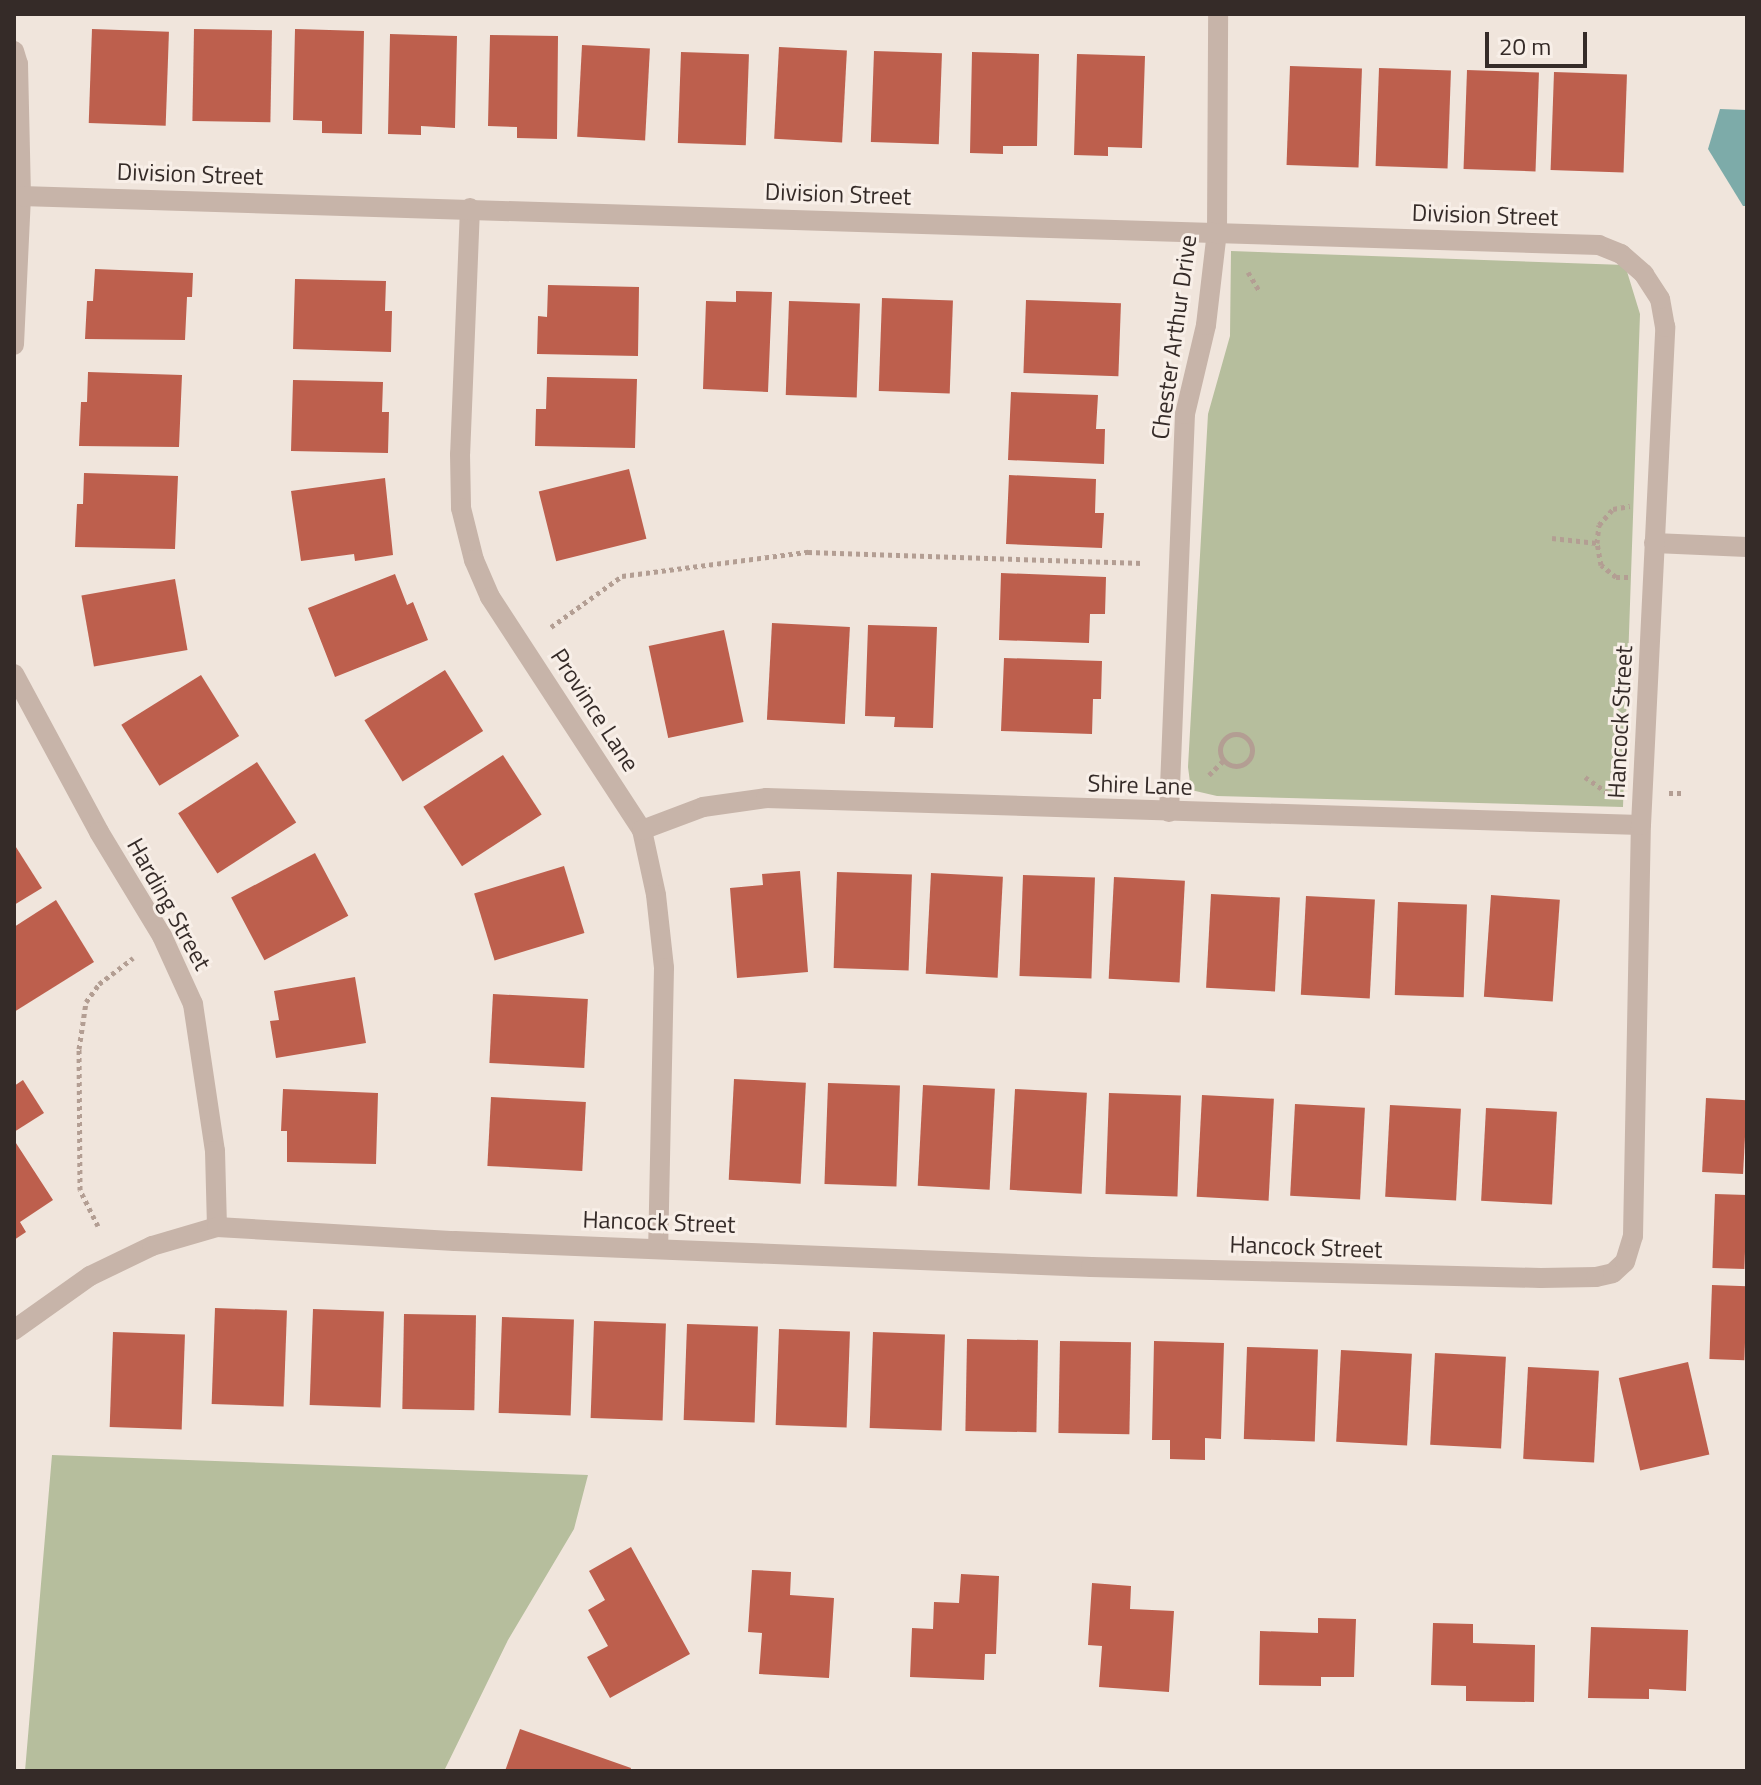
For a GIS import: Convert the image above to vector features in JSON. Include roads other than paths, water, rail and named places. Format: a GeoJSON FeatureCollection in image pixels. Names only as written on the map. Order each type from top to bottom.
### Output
{"type":"FeatureCollection","features":[{"type":"Feature","properties":{"kind":"street","name":"Chester Arthur Drive"},"geometry":{"type":"LineString","coordinates":[[1169,812],[1185,414],[1206,325],[1217,232],[1218,14]]}},
{"type":"Feature","properties":{"kind":"street"},"geometry":{"type":"LineString","coordinates":[[14,51],[18,64],[21,196],[14,345]]}},
{"type":"Feature","properties":{"kind":"street","name":"Division Street"},"geometry":{"type":"LineString","coordinates":[[21,196],[1599,245],[1621,254],[1644,274]]}},
{"type":"Feature","properties":{"kind":"street","name":"Province Lane"},"geometry":{"type":"LineString","coordinates":[[470,208],[460,454],[461,508],[474,560],[490,597],[642,830],[656,895],[664,968],[658,1248]]}},
{"type":"Feature","properties":{"kind":"street","name":"Hancock Street"},"geometry":{"type":"LineString","coordinates":[[14,1330],[90,1276],[152,1246],[217,1227],[658,1248],[1415,1276],[1596,1277],[1613,1273],[1625,1262],[1633,1236],[1641,825],[1665,327],[1660,299],[1644,274]]}},
{"type":"Feature","properties":{"kind":"street"},"geometry":{"type":"LineString","coordinates":[[1654,543],[1747,547]]}},
{"type":"Feature","properties":{"kind":"street","name":"Harding Street"},"geometry":{"type":"LineString","coordinates":[[14,674],[78,795],[162,936],[193,1004],[215,1151],[217,1227]]}},
{"type":"Feature","properties":{"kind":"street","name":"Shire Lane"},"geometry":{"type":"LineString","coordinates":[[642,830],[703,807],[766,798],[1641,825]]}},
{"type":"Feature","properties":{"kind":"water"},"geometry":{"type":"Polygon","coordinates":[[[1720,109],[1747,110],[1747,206],[1743,206],[1708,149],[1720,109]]]}}]}
